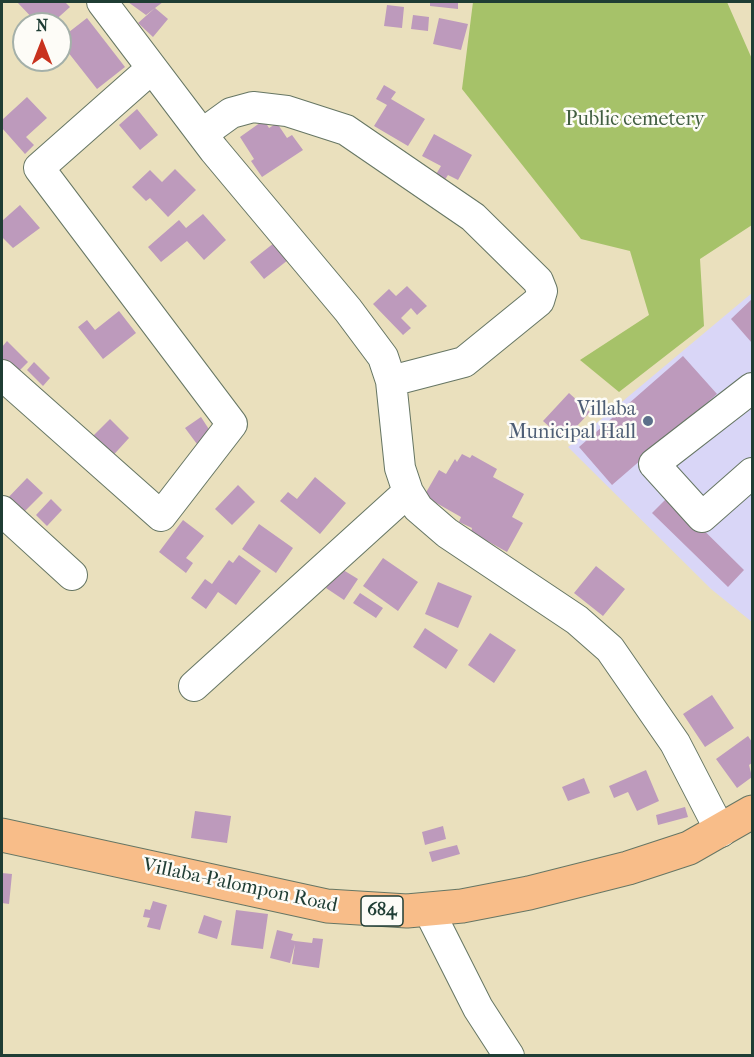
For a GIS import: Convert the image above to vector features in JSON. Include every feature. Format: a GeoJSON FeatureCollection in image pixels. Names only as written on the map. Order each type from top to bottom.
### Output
{"type":"FeatureCollection","features":[{"type":"Feature","properties":{"kind":"main road","name":"Villaba-Palompon Road"},"geometry":{"type":"LineString","coordinates":[[2,835],[327,906],[369,911],[462,906],[529,893],[628,868],[689,848],[753,812]]}},
{"type":"Feature","properties":{"kind":"street"},"geometry":{"type":"LineString","coordinates":[[102,2],[202,134],[348,310],[383,357],[392,381],[400,468],[408,492],[418,508],[447,533],[577,620],[610,649],[675,743],[721,832]]}},
{"type":"Feature","properties":{"kind":"street"},"geometry":{"type":"LineString","coordinates":[[2,375],[161,516],[232,424],[39,168],[151,69]]}},
{"type":"Feature","properties":{"kind":"street"},"geometry":{"type":"LineString","coordinates":[[202,134],[231,113],[253,107],[287,111],[346,130],[473,217],[538,281],[542,291],[539,301],[464,362],[392,381]]}},
{"type":"Feature","properties":{"kind":"street"},"geometry":{"type":"LineString","coordinates":[[753,387],[654,465],[702,517],[753,472]]}},
{"type":"Feature","properties":{"kind":"street"},"geometry":{"type":"LineString","coordinates":[[194,686],[408,492]]}},
{"type":"Feature","properties":{"kind":"street"},"geometry":{"type":"LineString","coordinates":[[2,512],[72,575]]}},
{"type":"Feature","properties":{"kind":"street"},"geometry":{"type":"LineString","coordinates":[[428,909],[478,1008],[509,1056]]}},
{"type":"Feature","properties":{"kind":"shaded area"},"geometry":{"type":"Polygon","coordinates":[[[752,293],[752,622],[711,589],[568,447],[752,293]]]}},
{"type":"Feature","properties":{"kind":"green space","name":"Public cemetery"},"geometry":{"type":"Polygon","coordinates":[[[473,2],[727,2],[752,59],[752,225],[700,259],[704,326],[619,392],[580,360],[649,315],[630,251],[581,239],[462,89],[473,2]]]}},
{"type":"Feature","properties":{"kind":"building"},"geometry":{"type":"Polygon","coordinates":[[[17,2],[65,2],[70,7],[64,12],[27,12],[17,2]]]}},
{"type":"Feature","properties":{"kind":"building"},"geometry":{"type":"Polygon","coordinates":[[[128,2],[163,2],[146,15],[128,2]]]}},
{"type":"Feature","properties":{"kind":"building"},"geometry":{"type":"Polygon","coordinates":[[[430,2],[458,2],[458,9],[430,6],[430,2]]]}},
{"type":"Feature","properties":{"kind":"building"},"geometry":{"type":"Polygon","coordinates":[[[387,5],[404,7],[402,28],[384,26],[387,5]]]}},
{"type":"Feature","properties":{"kind":"building"},"geometry":{"type":"Polygon","coordinates":[[[155,8],[168,19],[153,37],[138,23],[155,8]]]}},
{"type":"Feature","properties":{"kind":"building"},"geometry":{"type":"Polygon","coordinates":[[[413,15],[429,17],[428,31],[411,29],[413,15]]]}},
{"type":"Feature","properties":{"kind":"building"},"geometry":{"type":"Polygon","coordinates":[[[87,18],[125,67],[97,89],[72,57],[72,30],[87,18]]]}},
{"type":"Feature","properties":{"kind":"building"},"geometry":{"type":"Polygon","coordinates":[[[439,18],[468,24],[461,50],[433,44],[439,18]]]}},
{"type":"Feature","properties":{"kind":"building"},"geometry":{"type":"Polygon","coordinates":[[[384,85],[396,92],[391,99],[425,119],[408,146],[374,126],[387,105],[376,99],[384,85]]]}},
{"type":"Feature","properties":{"kind":"building"},"geometry":{"type":"Polygon","coordinates":[[[27,97],[47,118],[26,137],[34,145],[25,154],[2,128],[2,120],[27,97]]]}},
{"type":"Feature","properties":{"kind":"building"},"geometry":{"type":"Polygon","coordinates":[[[137,109],[158,135],[140,150],[119,125],[137,109]]]}},
{"type":"Feature","properties":{"kind":"building"},"geometry":{"type":"Polygon","coordinates":[[[264,120],[269,128],[277,123],[287,138],[292,135],[303,150],[262,177],[251,161],[254,159],[240,137],[264,120]]]}},
{"type":"Feature","properties":{"kind":"building"},"geometry":{"type":"Polygon","coordinates":[[[434,134],[472,155],[458,180],[448,175],[444,181],[435,176],[441,166],[422,156],[434,134]]]}},
{"type":"Feature","properties":{"kind":"building"},"geometry":{"type":"Polygon","coordinates":[[[175,169],[196,190],[168,217],[150,198],[146,201],[132,187],[150,170],[162,182],[175,169]]]}},
{"type":"Feature","properties":{"kind":"building"},"geometry":{"type":"Polygon","coordinates":[[[20,205],[40,228],[13,248],[2,237],[2,221],[20,205]]]}},
{"type":"Feature","properties":{"kind":"building"},"geometry":{"type":"Polygon","coordinates":[[[203,214],[226,240],[204,260],[187,241],[161,262],[148,247],[179,220],[186,228],[203,214]]]}},
{"type":"Feature","properties":{"kind":"building"},"geometry":{"type":"Polygon","coordinates":[[[274,243],[288,260],[264,279],[250,262],[274,243]]]}},
{"type":"Feature","properties":{"kind":"building"},"geometry":{"type":"Polygon","coordinates":[[[407,286],[427,306],[417,315],[411,308],[401,318],[411,328],[403,335],[373,304],[389,289],[396,296],[407,286]]]}},
{"type":"Feature","properties":{"kind":"building"},"geometry":{"type":"Polygon","coordinates":[[[752,299],[752,343],[731,319],[752,299]]]}},
{"type":"Feature","properties":{"kind":"building"},"geometry":{"type":"Polygon","coordinates":[[[119,311],[136,333],[103,359],[78,327],[87,320],[95,330],[119,311]]]}},
{"type":"Feature","properties":{"kind":"building"},"geometry":{"type":"Polygon","coordinates":[[[7,341],[28,362],[15,375],[2,363],[2,347],[7,341]]]}},
{"type":"Feature","properties":{"kind":"building","name":"Villaba Municipal Hall"},"geometry":{"type":"Polygon","coordinates":[[[683,356],[717,394],[612,485],[579,447],[683,356]]]}},
{"type":"Feature","properties":{"kind":"building"},"geometry":{"type":"Polygon","coordinates":[[[34,362],[50,378],[43,386],[27,370],[34,362]]]}},
{"type":"Feature","properties":{"kind":"building"},"geometry":{"type":"Polygon","coordinates":[[[569,393],[590,412],[564,440],[543,421],[569,393]]]}},
{"type":"Feature","properties":{"kind":"building"},"geometry":{"type":"Polygon","coordinates":[[[201,417],[212,434],[197,444],[185,428],[201,417]]]}},
{"type":"Feature","properties":{"kind":"building"},"geometry":{"type":"Polygon","coordinates":[[[110,419],[129,438],[108,461],[88,441],[110,419]]]}},
{"type":"Feature","properties":{"kind":"building"},"geometry":{"type":"Polygon","coordinates":[[[462,454],[470,458],[472,455],[497,469],[493,477],[524,494],[512,517],[523,523],[507,552],[471,532],[472,528],[459,522],[461,517],[424,496],[439,470],[446,474],[455,459],[457,462],[462,454]]]}},
{"type":"Feature","properties":{"kind":"building"},"geometry":{"type":"Polygon","coordinates":[[[315,477],[346,503],[320,534],[280,501],[288,492],[297,499],[315,477]]]}},
{"type":"Feature","properties":{"kind":"building"},"geometry":{"type":"Polygon","coordinates":[[[27,478],[43,493],[18,518],[3,503],[27,478]]]}},
{"type":"Feature","properties":{"kind":"building"},"geometry":{"type":"Polygon","coordinates":[[[238,485],[255,502],[232,525],[215,509],[238,485]]]}},
{"type":"Feature","properties":{"kind":"building"},"geometry":{"type":"Polygon","coordinates":[[[669,496],[744,570],[728,587],[652,513],[669,496]]]}},
{"type":"Feature","properties":{"kind":"building"},"geometry":{"type":"Polygon","coordinates":[[[51,499],[62,510],[47,526],[36,515],[51,499]]]}},
{"type":"Feature","properties":{"kind":"building"},"geometry":{"type":"Polygon","coordinates":[[[183,520],[204,536],[186,558],[193,563],[186,573],[159,552],[183,520]]]}},
{"type":"Feature","properties":{"kind":"building"},"geometry":{"type":"Polygon","coordinates":[[[259,524],[293,548],[276,573],[242,549],[259,524]]]}},
{"type":"Feature","properties":{"kind":"building"},"geometry":{"type":"Polygon","coordinates":[[[239,555],[261,571],[236,605],[218,592],[206,609],[191,598],[205,579],[212,584],[229,560],[233,563],[239,555]]]}},
{"type":"Feature","properties":{"kind":"building"},"geometry":{"type":"Polygon","coordinates":[[[383,558],[418,582],[398,611],[363,586],[383,558]]]}},
{"type":"Feature","properties":{"kind":"building"},"geometry":{"type":"Polygon","coordinates":[[[596,566],[625,589],[603,616],[574,593],[596,566]]]}},
{"type":"Feature","properties":{"kind":"building"},"geometry":{"type":"Polygon","coordinates":[[[340,568],[358,579],[344,600],[326,588],[340,568]]]}},
{"type":"Feature","properties":{"kind":"building"},"geometry":{"type":"Polygon","coordinates":[[[438,582],[472,596],[458,628],[425,614],[438,582]]]}},
{"type":"Feature","properties":{"kind":"building"},"geometry":{"type":"Polygon","coordinates":[[[360,593],[383,608],[376,618],[353,603],[360,593]]]}},
{"type":"Feature","properties":{"kind":"building"},"geometry":{"type":"Polygon","coordinates":[[[425,628],[458,650],[446,669],[413,647],[425,628]]]}},
{"type":"Feature","properties":{"kind":"building"},"geometry":{"type":"Polygon","coordinates":[[[490,633],[516,650],[494,683],[468,665],[490,633]]]}},
{"type":"Feature","properties":{"kind":"building"},"geometry":{"type":"Polygon","coordinates":[[[712,695],[734,728],[705,747],[683,714],[712,695]]]}},
{"type":"Feature","properties":{"kind":"building"},"geometry":{"type":"Polygon","coordinates":[[[748,736],[752,742],[752,763],[749,765],[752,777],[737,788],[716,759],[748,736]]]}},
{"type":"Feature","properties":{"kind":"building"},"geometry":{"type":"Polygon","coordinates":[[[646,770],[659,801],[637,811],[628,792],[614,798],[609,786],[646,770]]]}},
{"type":"Feature","properties":{"kind":"building"},"geometry":{"type":"Polygon","coordinates":[[[584,778],[590,793],[568,801],[562,787],[584,778]]]}},
{"type":"Feature","properties":{"kind":"building"},"geometry":{"type":"Polygon","coordinates":[[[685,807],[688,817],[658,825],[656,815],[685,807]]]}},
{"type":"Feature","properties":{"kind":"building"},"geometry":{"type":"Polygon","coordinates":[[[195,811],[231,816],[227,843],[191,838],[195,811]]]}},
{"type":"Feature","properties":{"kind":"building"},"geometry":{"type":"Polygon","coordinates":[[[443,826],[446,839],[425,845],[422,832],[443,826]]]}},
{"type":"Feature","properties":{"kind":"building"},"geometry":{"type":"Polygon","coordinates":[[[457,845],[460,854],[432,862],[429,852],[457,845]]]}},
{"type":"Feature","properties":{"kind":"building"},"geometry":{"type":"Polygon","coordinates":[[[2,873],[12,874],[9,904],[2,903],[2,873]]]}},
{"type":"Feature","properties":{"kind":"building"},"geometry":{"type":"Polygon","coordinates":[[[153,901],[167,905],[160,930],[147,927],[150,918],[143,917],[145,909],[150,910],[153,901]]]}},
{"type":"Feature","properties":{"kind":"building"},"geometry":{"type":"Polygon","coordinates":[[[236,910],[268,914],[263,949],[231,945],[236,910]]]}},
{"type":"Feature","properties":{"kind":"building"},"geometry":{"type":"Polygon","coordinates":[[[204,915],[222,921],[217,939],[198,933],[204,915]]]}},
{"type":"Feature","properties":{"kind":"building"},"geometry":{"type":"Polygon","coordinates":[[[277,930],[293,934],[291,940],[295,941],[312,943],[313,938],[323,939],[319,968],[292,964],[295,944],[290,963],[270,958],[277,930]]]}},
{"type":"Feature","properties":{"kind":"place","name":"Villaba Municipal Hall"},"geometry":{"type":"Point","coordinates":[648,421]}}]}
